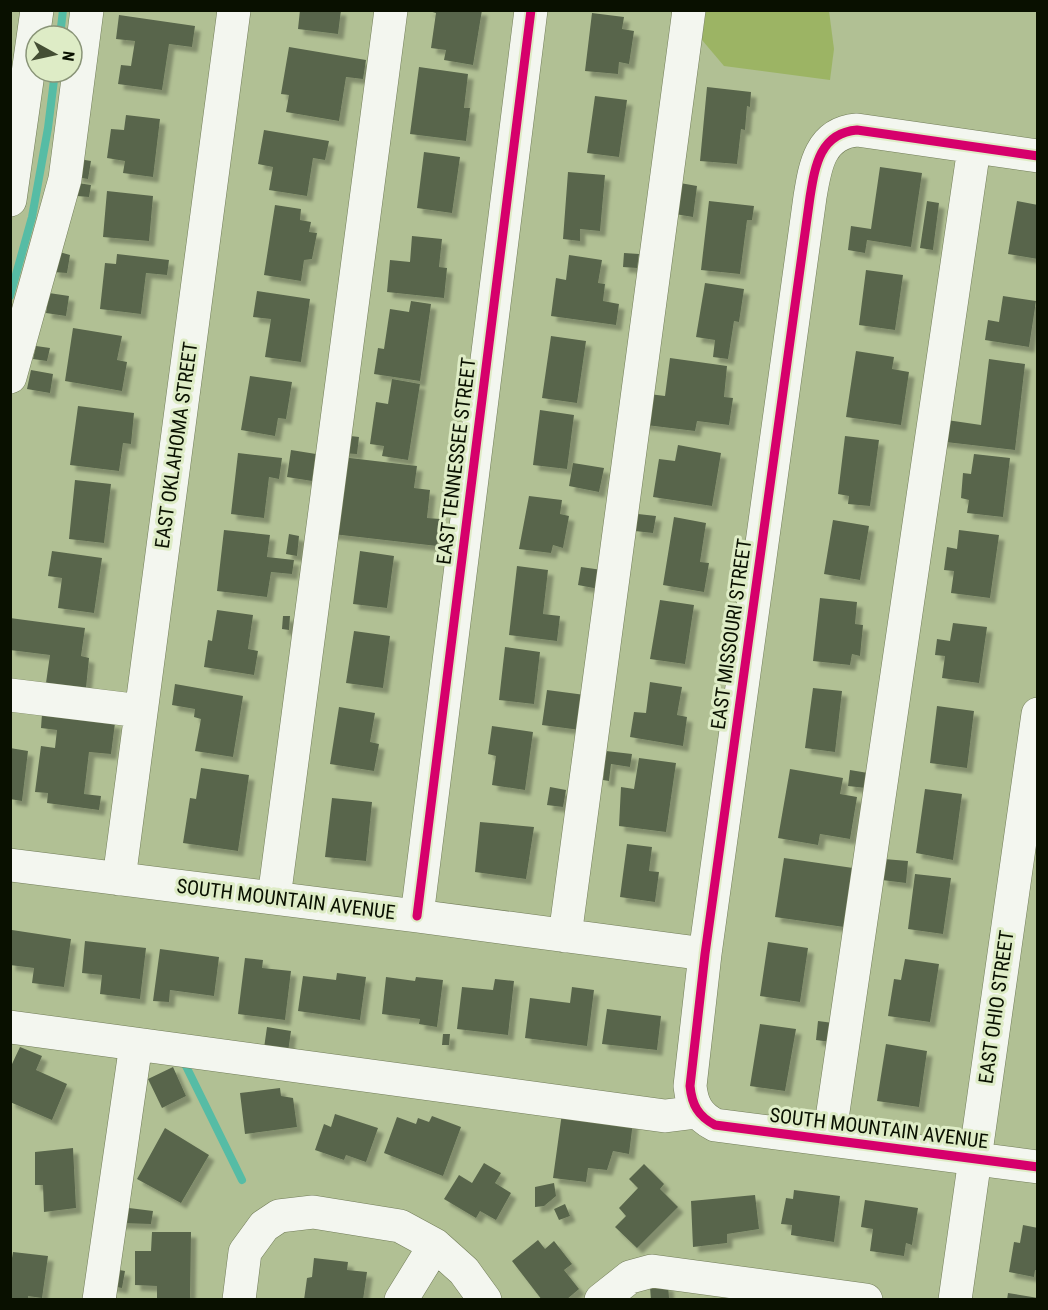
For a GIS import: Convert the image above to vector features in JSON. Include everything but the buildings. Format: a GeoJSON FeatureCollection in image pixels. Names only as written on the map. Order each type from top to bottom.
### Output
{"type":"FeatureCollection","features":[{"type":"Feature","properties":{"kind":"street"},"geometry":{"type":"LineString","coordinates":[[10,200],[37,10]]}},
{"type":"Feature","properties":{"kind":"street"},"geometry":{"type":"LineString","coordinates":[[10,377],[65,179],[87,10]]}},
{"type":"Feature","properties":{"kind":"street","name":"EAST OKLAHOMA STREET"},"geometry":{"type":"LineString","coordinates":[[119,879],[234,10]]}},
{"type":"Feature","properties":{"kind":"street"},"geometry":{"type":"LineString","coordinates":[[274,898],[391,10]]}},
{"type":"Feature","properties":{"kind":"street","name":"EAST TENNESSEE STREET"},"geometry":{"type":"LineString","coordinates":[[417,915],[531,10]]}},
{"type":"Feature","properties":{"kind":"street"},"geometry":{"type":"LineString","coordinates":[[565,936],[688,10]]}},
{"type":"Feature","properties":{"kind":"street","name":"EAST MISSOURI STREET"},"geometry":{"type":"LineString","coordinates":[[707,1128],[692,1100],[690,1086],[705,954],[811,189],[820,155],[821,139],[857,130],[974,148]]}},
{"type":"Feature","properties":{"kind":"street"},"geometry":{"type":"LineString","coordinates":[[830,1139],[974,148],[1038,156]]}},
{"type":"Feature","properties":{"kind":"street"},"geometry":{"type":"LineString","coordinates":[[10,695],[141,711]]}},
{"type":"Feature","properties":{"kind":"street","name":"EAST OHIO STREET"},"geometry":{"type":"LineString","coordinates":[[955,1299],[1038,714]]}},
{"type":"Feature","properties":{"kind":"street","name":"SOUTH MOUNTAIN AVENUE"},"geometry":{"type":"LineString","coordinates":[[10,865],[417,915],[705,954]]}},
{"type":"Feature","properties":{"kind":"street","name":"SOUTH MOUNTAIN AVENUE"},"geometry":{"type":"LineString","coordinates":[[10,1027],[665,1116],[707,1128],[830,1139],[1038,1167]]}},
{"type":"Feature","properties":{"kind":"street"},"geometry":{"type":"LineString","coordinates":[[99,1299],[136,1044]]}},
{"type":"Feature","properties":{"kind":"street"},"geometry":{"type":"LineString","coordinates":[[239,1299],[245,1252],[258,1217],[313,1212],[400,1226],[435,1245],[464,1271],[485,1299]]}},
{"type":"Feature","properties":{"kind":"street"},"geometry":{"type":"LineString","coordinates":[[401,1299],[435,1245]]}},
{"type":"Feature","properties":{"kind":"street"},"geometry":{"type":"LineString","coordinates":[[601,1299],[630,1277],[652,1271],[866,1299]]}},
{"type":"Feature","properties":{"kind":"green space"},"geometry":{"type":"Polygon","coordinates":[[[706,11],[829,11],[834,49],[830,80],[724,66],[702,40],[706,11]]]}},
{"type":"Feature","properties":{"kind":"waterway"},"geometry":{"type":"LineString","coordinates":[[61,24],[63,10]]}},
{"type":"Feature","properties":{"kind":"waterway"},"geometry":{"type":"LineString","coordinates":[[10,296],[32,217],[54,84]]}},
{"type":"Feature","properties":{"kind":"waterway"},"geometry":{"type":"LineString","coordinates":[[184,1062],[242,1180]]}},
{"type":"Feature","properties":{"kind":"cycle path"},"geometry":{"type":"LineString","coordinates":[[417,916],[531,10]]}},
{"type":"Feature","properties":{"kind":"cycle path"},"geometry":{"type":"LineString","coordinates":[[1038,156],[857,130],[835,137],[827,144],[817,163],[810,197],[705,954],[690,1086],[692,1099],[697,1109],[704,1118],[715,1125],[1038,1167]]}}]}
